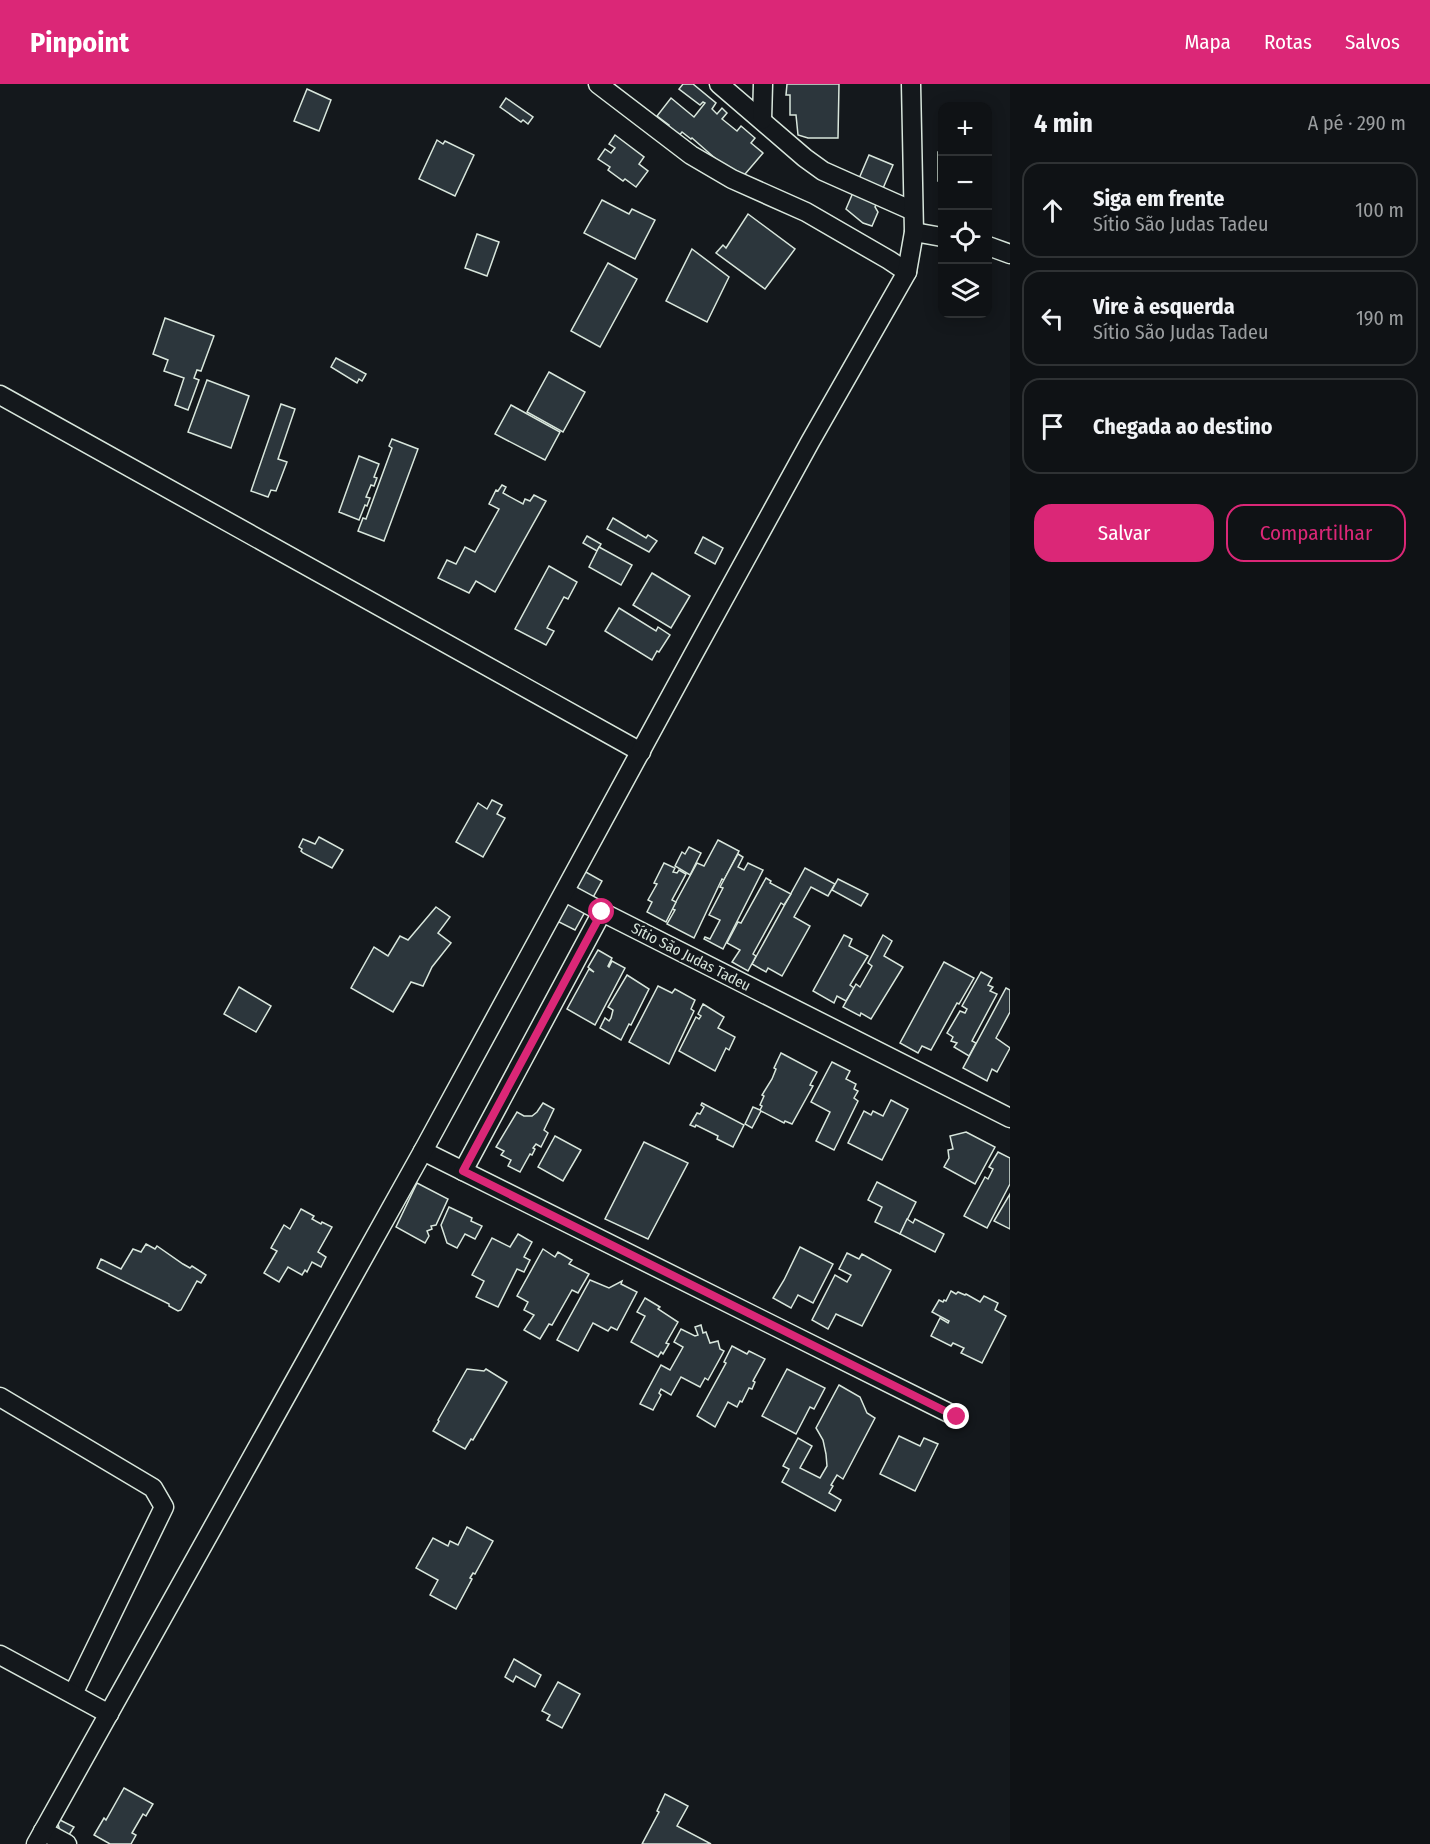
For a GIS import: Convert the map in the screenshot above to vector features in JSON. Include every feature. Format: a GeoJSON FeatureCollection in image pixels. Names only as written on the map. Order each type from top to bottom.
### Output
{"type":"FeatureCollection","features":[{"type":"Feature","properties":{"kind":"street"},"geometry":{"type":"LineString","coordinates":[[598,84],[691,155],[732,179],[806,212],[907,272]]}},
{"type":"Feature","properties":{"kind":"street"},"geometry":{"type":"LineString","coordinates":[[719,84],[823,171],[913,210]]}},
{"type":"Feature","properties":{"kind":"street"},"geometry":{"type":"LineString","coordinates":[[762,120],[763,84]]}},
{"type":"Feature","properties":{"kind":"street"},"geometry":{"type":"LineString","coordinates":[[68,1844],[39,1837],[423,1151],[799,462],[907,272],[914,232],[911,84]]}},
{"type":"Feature","properties":{"kind":"street"},"geometry":{"type":"LineString","coordinates":[[914,232],[938,236]]}},
{"type":"Feature","properties":{"kind":"street"},"geometry":{"type":"LineString","coordinates":[[992,248],[1010,254]]}},
{"type":"Feature","properties":{"kind":"street"},"geometry":{"type":"LineString","coordinates":[[0,395],[641,752]]}},
{"type":"Feature","properties":{"kind":"street","name":"Sítio São Judas Tadeu"},"geometry":{"type":"LineString","coordinates":[[565,892],[1010,1118]]}},
{"type":"Feature","properties":{"kind":"street"},"geometry":{"type":"LineString","coordinates":[[463,1171],[602,912]]}},
{"type":"Feature","properties":{"kind":"street"},"geometry":{"type":"LineString","coordinates":[[423,1151],[957,1417]]}},
{"type":"Feature","properties":{"kind":"street"},"geometry":{"type":"LineString","coordinates":[[0,1397],[153,1488],[164,1507],[73,1694]]}},
{"type":"Feature","properties":{"kind":"street"},"geometry":{"type":"LineString","coordinates":[[0,1655],[109,1714]]}},
{"type":"Feature","properties":{"kind":"building"},"geometry":{"type":"Polygon","coordinates":[[[683,84],[693,84],[716,103],[712,109],[717,114],[722,108],[727,113],[722,119],[737,131],[741,126],[755,138],[751,143],[763,153],[740,180],[682,132],[673,143],[661,134],[669,125],[657,116],[671,98],[694,117],[705,103],[700,105],[679,89],[683,84]]]}},
{"type":"Feature","properties":{"kind":"building"},"geometry":{"type":"Polygon","coordinates":[[[787,84],[839,84],[838,138],[808,138],[798,135],[796,115],[790,115],[790,95],[786,95],[787,84]]]}},
{"type":"Feature","properties":{"kind":"building"},"geometry":{"type":"Polygon","coordinates":[[[307,89],[331,100],[319,131],[294,121],[307,89]]]}},
{"type":"Feature","properties":{"kind":"building"},"geometry":{"type":"Polygon","coordinates":[[[506,98],[533,117],[528,124],[523,120],[521,122],[500,107],[506,98]]]}},
{"type":"Feature","properties":{"kind":"building"},"geometry":{"type":"Polygon","coordinates":[[[615,135],[644,157],[639,164],[648,171],[636,187],[608,170],[610,167],[598,159],[605,149],[611,153],[615,148],[609,144],[615,135]]]}},
{"type":"Feature","properties":{"kind":"building"},"geometry":{"type":"Polygon","coordinates":[[[437,140],[443,144],[445,141],[474,155],[455,196],[419,179],[437,140]]]}},
{"type":"Feature","properties":{"kind":"building"},"geometry":{"type":"Polygon","coordinates":[[[869,155],[893,165],[875,207],[878,212],[872,226],[863,223],[846,209],[869,155]]]}},
{"type":"Feature","properties":{"kind":"building"},"geometry":{"type":"Polygon","coordinates":[[[602,200],[629,214],[632,209],[655,220],[635,259],[584,233],[602,200]]]}},
{"type":"Feature","properties":{"kind":"building"},"geometry":{"type":"Polygon","coordinates":[[[748,214],[795,249],[765,289],[716,253],[723,245],[726,248],[748,214]]]}},
{"type":"Feature","properties":{"kind":"building"},"geometry":{"type":"Polygon","coordinates":[[[477,234],[499,242],[487,276],[465,268],[477,234]]]}},
{"type":"Feature","properties":{"kind":"building"},"geometry":{"type":"Polygon","coordinates":[[[692,249],[729,277],[707,322],[666,301],[692,249]]]}},
{"type":"Feature","properties":{"kind":"building"},"geometry":{"type":"Polygon","coordinates":[[[608,263],[637,279],[600,347],[571,331],[608,263]]]}},
{"type":"Feature","properties":{"kind":"building"},"geometry":{"type":"Polygon","coordinates":[[[165,318],[214,336],[201,371],[197,370],[194,378],[199,380],[188,410],[175,405],[184,378],[164,371],[168,360],[153,354],[165,318]]]}},
{"type":"Feature","properties":{"kind":"building"},"geometry":{"type":"Polygon","coordinates":[[[336,358],[366,374],[362,381],[359,379],[357,383],[331,367],[336,358]]]}},
{"type":"Feature","properties":{"kind":"building"},"geometry":{"type":"Polygon","coordinates":[[[549,372],[585,392],[563,432],[527,412],[549,372]]]}},
{"type":"Feature","properties":{"kind":"building"},"geometry":{"type":"Polygon","coordinates":[[[207,380],[249,396],[231,448],[188,432],[207,380]]]}},
{"type":"Feature","properties":{"kind":"building"},"geometry":{"type":"Polygon","coordinates":[[[281,404],[295,409],[278,459],[287,462],[276,491],[271,490],[268,497],[251,491],[281,404]]]}},
{"type":"Feature","properties":{"kind":"building"},"geometry":{"type":"Polygon","coordinates":[[[511,405],[560,432],[545,460],[495,434],[511,405]]]}},
{"type":"Feature","properties":{"kind":"building"},"geometry":{"type":"Polygon","coordinates":[[[392,439],[418,449],[384,541],[358,531],[363,518],[366,519],[392,448],[389,446],[392,439]]]}},
{"type":"Feature","properties":{"kind":"building"},"geometry":{"type":"Polygon","coordinates":[[[359,456],[379,464],[374,477],[377,478],[374,486],[371,485],[366,497],[370,498],[359,520],[339,512],[359,456]]]}},
{"type":"Feature","properties":{"kind":"building"},"geometry":{"type":"Polygon","coordinates":[[[502,485],[506,487],[503,493],[523,504],[525,499],[530,501],[534,495],[546,501],[495,592],[476,581],[469,593],[438,578],[447,560],[456,564],[465,547],[475,552],[499,509],[489,504],[496,490],[498,491],[502,485]]]}},
{"type":"Feature","properties":{"kind":"building"},"geometry":{"type":"Polygon","coordinates":[[[613,518],[646,538],[648,535],[657,541],[649,552],[607,529],[613,518]]]}},
{"type":"Feature","properties":{"kind":"building"},"geometry":{"type":"Polygon","coordinates":[[[587,536],[601,544],[597,551],[583,543],[587,536]]]}},
{"type":"Feature","properties":{"kind":"building"},"geometry":{"type":"Polygon","coordinates":[[[703,537],[723,548],[715,564],[695,553],[703,537]]]}},
{"type":"Feature","properties":{"kind":"building"},"geometry":{"type":"Polygon","coordinates":[[[599,547],[632,565],[621,585],[589,567],[599,547]]]}},
{"type":"Feature","properties":{"kind":"building"},"geometry":{"type":"Polygon","coordinates":[[[549,566],[577,582],[568,599],[564,597],[547,628],[554,631],[546,645],[515,629],[549,566]]]}},
{"type":"Feature","properties":{"kind":"building"},"geometry":{"type":"Polygon","coordinates":[[[652,573],[690,596],[671,628],[633,605],[652,573]]]}},
{"type":"Feature","properties":{"kind":"building"},"geometry":{"type":"Polygon","coordinates":[[[619,608],[656,631],[658,627],[670,635],[652,660],[605,631],[619,608]]]}},
{"type":"Feature","properties":{"kind":"building"},"geometry":{"type":"Polygon","coordinates":[[[492,800],[502,805],[497,814],[505,818],[483,857],[456,842],[478,803],[487,809],[492,800]]]}},
{"type":"Feature","properties":{"kind":"building"},"geometry":{"type":"Polygon","coordinates":[[[319,837],[343,850],[332,868],[303,853],[299,847],[303,839],[315,844],[319,837]]]}},
{"type":"Feature","properties":{"kind":"building"},"geometry":{"type":"Polygon","coordinates":[[[718,840],[739,851],[724,880],[722,879],[694,938],[667,924],[675,910],[672,909],[697,863],[704,866],[718,840]]]}},
{"type":"Feature","properties":{"kind":"building"},"geometry":{"type":"Polygon","coordinates":[[[689,847],[701,853],[690,875],[675,866],[682,852],[685,854],[689,847]]]}},
{"type":"Feature","properties":{"kind":"building"},"geometry":{"type":"Polygon","coordinates":[[[738,854],[743,857],[738,867],[744,870],[748,863],[763,870],[723,949],[704,939],[705,937],[710,939],[720,920],[709,915],[723,888],[720,887],[738,854]]]}},
{"type":"Feature","properties":{"kind":"building"},"geometry":{"type":"Polygon","coordinates":[[[664,863],[675,868],[673,872],[677,873],[679,870],[686,874],[672,900],[676,902],[666,922],[647,912],[652,902],[648,900],[657,884],[654,883],[664,863]]]}},
{"type":"Feature","properties":{"kind":"building"},"geometry":{"type":"Polygon","coordinates":[[[805,868],[835,884],[828,896],[811,887],[794,917],[810,926],[782,976],[768,968],[766,972],[752,964],[805,868]]]}},
{"type":"Feature","properties":{"kind":"building"},"geometry":{"type":"Polygon","coordinates":[[[584,871],[602,881],[575,930],[557,921],[584,871]]]}},
{"type":"Feature","properties":{"kind":"building"},"geometry":{"type":"Polygon","coordinates":[[[766,878],[771,881],[770,883],[791,894],[784,905],[781,903],[753,954],[756,956],[748,971],[732,962],[740,950],[727,943],[766,878]]]}},
{"type":"Feature","properties":{"kind":"building"},"geometry":{"type":"Polygon","coordinates":[[[838,879],[868,894],[861,906],[832,890],[838,879]]]}},
{"type":"Feature","properties":{"kind":"building"},"geometry":{"type":"Polygon","coordinates":[[[436,907],[450,917],[438,933],[451,943],[432,967],[423,986],[411,982],[393,1012],[351,988],[374,947],[388,956],[400,936],[408,940],[436,907]]]}},
{"type":"Feature","properties":{"kind":"building"},"geometry":{"type":"Polygon","coordinates":[[[844,935],[852,939],[849,946],[868,956],[850,985],[854,988],[846,1001],[837,996],[834,1003],[813,991],[844,935]]]}},
{"type":"Feature","properties":{"kind":"building"},"geometry":{"type":"Polygon","coordinates":[[[883,935],[892,941],[884,956],[903,967],[871,1019],[843,1007],[856,984],[860,987],[872,966],[868,963],[883,935]]]}},
{"type":"Feature","properties":{"kind":"building"},"geometry":{"type":"Polygon","coordinates":[[[598,950],[612,958],[609,967],[612,961],[625,968],[595,1025],[567,1009],[589,969],[594,972],[588,967],[598,950]]]}},
{"type":"Feature","properties":{"kind":"building"},"geometry":{"type":"Polygon","coordinates":[[[944,962],[974,978],[931,1050],[922,1046],[918,1053],[900,1043],[944,962]]]}},
{"type":"Feature","properties":{"kind":"building"},"geometry":{"type":"Polygon","coordinates":[[[981,972],[992,978],[988,985],[993,987],[990,991],[997,994],[972,1041],[976,1043],[969,1056],[954,1047],[957,1043],[951,1041],[953,1037],[947,1033],[960,1011],[965,1013],[967,1009],[962,1006],[981,972]]]}},
{"type":"Feature","properties":{"kind":"building"},"geometry":{"type":"Polygon","coordinates":[[[627,975],[649,989],[621,1040],[600,1028],[605,1018],[609,1021],[611,1018],[613,1010],[608,1007],[627,975]]]}},
{"type":"Feature","properties":{"kind":"building"},"geometry":{"type":"Polygon","coordinates":[[[658,986],[672,993],[675,989],[695,1000],[691,1009],[694,1011],[669,1064],[629,1042],[658,986]]]}},
{"type":"Feature","properties":{"kind":"building"},"geometry":{"type":"Polygon","coordinates":[[[239,987],[271,1006],[256,1032],[224,1014],[239,987]]]}},
{"type":"Feature","properties":{"kind":"building"},"geometry":{"type":"Polygon","coordinates":[[[1006,988],[1010,990],[1010,1012],[996,1038],[1010,1048],[997,1072],[992,1069],[987,1081],[963,1068],[1006,988]]]}},
{"type":"Feature","properties":{"kind":"building"},"geometry":{"type":"Polygon","coordinates":[[[703,1004],[724,1017],[718,1028],[735,1037],[729,1050],[726,1048],[715,1071],[679,1051],[696,1017],[699,1019],[701,1016],[698,1014],[703,1004]]]}},
{"type":"Feature","properties":{"kind":"building"},"geometry":{"type":"Polygon","coordinates":[[[781,1053],[817,1072],[810,1085],[813,1086],[792,1124],[785,1121],[784,1123],[761,1111],[752,1128],[745,1124],[753,1107],[760,1110],[764,1096],[762,1095],[772,1079],[781,1053]]]}},
{"type":"Feature","properties":{"kind":"building"},"geometry":{"type":"Polygon","coordinates":[[[832,1062],[850,1071],[846,1079],[856,1084],[854,1089],[858,1091],[854,1098],[858,1101],[834,1150],[816,1141],[830,1112],[811,1102],[832,1062]]]}},
{"type":"Feature","properties":{"kind":"building"},"geometry":{"type":"Polygon","coordinates":[[[891,1100],[908,1109],[882,1160],[848,1143],[864,1111],[871,1115],[873,1111],[883,1116],[891,1100]]]}},
{"type":"Feature","properties":{"kind":"building"},"geometry":{"type":"Polygon","coordinates":[[[543,1103],[554,1109],[544,1130],[548,1133],[541,1147],[536,1144],[533,1148],[535,1149],[532,1155],[530,1154],[520,1172],[508,1166],[511,1160],[501,1155],[504,1151],[496,1147],[517,1112],[524,1116],[532,1116],[543,1103]]]}},
{"type":"Feature","properties":{"kind":"building"},"geometry":{"type":"Polygon","coordinates":[[[702,1103],[744,1125],[733,1147],[717,1139],[718,1136],[696,1125],[695,1127],[690,1125],[697,1113],[700,1114],[704,1107],[702,1103]]]}},
{"type":"Feature","properties":{"kind":"building"},"geometry":{"type":"Polygon","coordinates":[[[966,1132],[995,1147],[975,1184],[944,1167],[949,1158],[948,1150],[953,1149],[950,1136],[966,1132]]]}},
{"type":"Feature","properties":{"kind":"building"},"geometry":{"type":"Polygon","coordinates":[[[555,1136],[581,1150],[563,1181],[538,1167],[555,1136]]]}},
{"type":"Feature","properties":{"kind":"building"},"geometry":{"type":"Polygon","coordinates":[[[644,1142],[688,1163],[648,1239],[605,1219],[644,1142]]]}},
{"type":"Feature","properties":{"kind":"building"},"geometry":{"type":"Polygon","coordinates":[[[998,1152],[1010,1158],[1010,1184],[987,1228],[964,1216],[985,1177],[988,1179],[993,1169],[989,1167],[998,1152]]]}},
{"type":"Feature","properties":{"kind":"building"},"geometry":{"type":"Polygon","coordinates":[[[877,1182],[916,1202],[900,1234],[875,1222],[882,1207],[868,1200],[877,1182]]]}},
{"type":"Feature","properties":{"kind":"building"},"geometry":{"type":"Polygon","coordinates":[[[417,1183],[448,1199],[436,1225],[431,1226],[432,1229],[427,1231],[429,1236],[425,1243],[396,1227],[417,1183]]]}},
{"type":"Feature","properties":{"kind":"building"},"geometry":{"type":"Polygon","coordinates":[[[1010,1194],[1010,1229],[994,1221],[1010,1194]]]}},
{"type":"Feature","properties":{"kind":"building"},"geometry":{"type":"Polygon","coordinates":[[[449,1207],[472,1218],[471,1221],[482,1226],[475,1239],[465,1234],[457,1248],[447,1243],[441,1225],[449,1207]]]}},
{"type":"Feature","properties":{"kind":"building"},"geometry":{"type":"Polygon","coordinates":[[[301,1209],[314,1216],[312,1219],[332,1227],[318,1252],[326,1257],[321,1267],[312,1262],[307,1272],[305,1270],[302,1275],[288,1267],[279,1282],[264,1273],[277,1251],[271,1248],[284,1225],[290,1229],[301,1209]]]}},
{"type":"Feature","properties":{"kind":"building"},"geometry":{"type":"Polygon","coordinates":[[[907,1219],[913,1223],[915,1219],[944,1234],[935,1252],[900,1234],[907,1219]]]}},
{"type":"Feature","properties":{"kind":"building"},"geometry":{"type":"Polygon","coordinates":[[[518,1234],[532,1242],[524,1257],[530,1260],[524,1272],[517,1269],[498,1307],[476,1297],[484,1281],[472,1275],[492,1238],[510,1247],[518,1234]]]}},
{"type":"Feature","properties":{"kind":"building"},"geometry":{"type":"Polygon","coordinates":[[[146,1244],[155,1249],[157,1246],[183,1264],[190,1268],[192,1266],[206,1275],[201,1283],[197,1281],[181,1310],[178,1311],[169,1304],[97,1268],[101,1259],[121,1269],[133,1249],[141,1252],[146,1244]]]}},
{"type":"Feature","properties":{"kind":"building"},"geometry":{"type":"Polygon","coordinates":[[[800,1247],[833,1264],[813,1303],[798,1295],[791,1308],[773,1298],[800,1247]]]}},
{"type":"Feature","properties":{"kind":"building"},"geometry":{"type":"Polygon","coordinates":[[[543,1249],[555,1257],[558,1252],[572,1260],[569,1264],[589,1274],[578,1293],[572,1290],[552,1325],[549,1324],[540,1339],[524,1330],[534,1315],[524,1310],[528,1302],[517,1296],[543,1249]]]}},
{"type":"Feature","properties":{"kind":"building"},"geometry":{"type":"Polygon","coordinates":[[[847,1253],[859,1259],[862,1254],[891,1270],[862,1326],[836,1314],[828,1329],[812,1320],[835,1275],[847,1282],[851,1275],[839,1269],[847,1253]]]}},
{"type":"Feature","properties":{"kind":"building"},"geometry":{"type":"Polygon","coordinates":[[[590,1280],[609,1288],[622,1281],[621,1284],[637,1292],[617,1330],[611,1327],[608,1331],[593,1323],[578,1351],[557,1340],[590,1280]]]}},
{"type":"Feature","properties":{"kind":"building"},"geometry":{"type":"Polygon","coordinates":[[[951,1291],[956,1294],[958,1292],[966,1294],[980,1302],[984,1296],[998,1303],[995,1310],[1006,1316],[982,1363],[961,1353],[964,1348],[953,1343],[951,1346],[931,1336],[940,1318],[948,1323],[949,1321],[932,1312],[939,1300],[946,1301],[951,1291]]]}},
{"type":"Feature","properties":{"kind":"building"},"geometry":{"type":"Polygon","coordinates":[[[645,1298],[678,1322],[666,1343],[669,1344],[663,1354],[661,1352],[658,1357],[631,1342],[645,1316],[637,1312],[645,1298]]]}},
{"type":"Feature","properties":{"kind":"building"},"geometry":{"type":"Polygon","coordinates":[[[701,1325],[710,1343],[718,1341],[720,1349],[724,1351],[708,1380],[705,1378],[700,1387],[681,1377],[671,1395],[661,1389],[659,1393],[661,1395],[653,1410],[640,1404],[661,1365],[670,1370],[683,1347],[674,1342],[681,1329],[695,1336],[698,1335],[695,1327],[701,1325]]]}},
{"type":"Feature","properties":{"kind":"building"},"geometry":{"type":"Polygon","coordinates":[[[732,1346],[747,1354],[749,1351],[765,1359],[753,1381],[755,1382],[752,1389],[749,1388],[737,1407],[728,1402],[715,1427],[697,1416],[726,1363],[724,1362],[732,1346]]]}},
{"type":"Feature","properties":{"kind":"building"},"geometry":{"type":"Polygon","coordinates":[[[467,1369],[484,1371],[486,1369],[507,1382],[473,1440],[471,1439],[465,1449],[433,1431],[467,1369]]]}},
{"type":"Feature","properties":{"kind":"building"},"geometry":{"type":"Polygon","coordinates":[[[787,1369],[825,1388],[814,1409],[810,1407],[796,1434],[762,1416],[787,1369]]]}},
{"type":"Feature","properties":{"kind":"building"},"geometry":{"type":"Polygon","coordinates":[[[839,1385],[860,1397],[867,1413],[875,1418],[843,1479],[837,1475],[831,1485],[833,1486],[829,1493],[841,1500],[835,1511],[782,1482],[789,1469],[783,1466],[798,1438],[812,1446],[800,1468],[820,1478],[827,1466],[823,1440],[816,1428],[839,1385]]]}},
{"type":"Feature","properties":{"kind":"building"},"geometry":{"type":"Polygon","coordinates":[[[899,1436],[920,1446],[924,1438],[938,1444],[915,1491],[880,1474],[899,1436]]]}},
{"type":"Feature","properties":{"kind":"building"},"geometry":{"type":"Polygon","coordinates":[[[467,1527],[493,1541],[475,1574],[473,1573],[470,1578],[472,1579],[456,1609],[430,1595],[438,1580],[416,1568],[433,1538],[448,1546],[450,1541],[458,1545],[467,1527]]]}},
{"type":"Feature","properties":{"kind":"building"},"geometry":{"type":"Polygon","coordinates":[[[514,1659],[541,1675],[535,1687],[516,1676],[513,1682],[505,1677],[514,1659]]]}},
{"type":"Feature","properties":{"kind":"building"},"geometry":{"type":"Polygon","coordinates":[[[558,1682],[580,1694],[562,1728],[547,1720],[550,1715],[542,1711],[558,1682]]]}},
{"type":"Feature","properties":{"kind":"building"},"geometry":{"type":"Polygon","coordinates":[[[124,1788],[153,1804],[146,1816],[143,1814],[132,1833],[136,1835],[131,1844],[110,1844],[94,1835],[104,1818],[106,1820],[124,1788]]]}},
{"type":"Feature","properties":{"kind":"building"},"geometry":{"type":"Polygon","coordinates":[[[665,1794],[688,1806],[677,1826],[711,1844],[642,1844],[659,1812],[657,1811],[665,1794]]]}},
{"type":"Feature","properties":{"kind":"building"},"geometry":{"type":"Polygon","coordinates":[[[58,1819],[74,1827],[67,1838],[61,1834],[58,1819]]]}},
{"type":"Feature","properties":{"kind":"route"},"geometry":{"type":"LineString","coordinates":[[602,912],[463,1171],[957,1417]]}}]}
